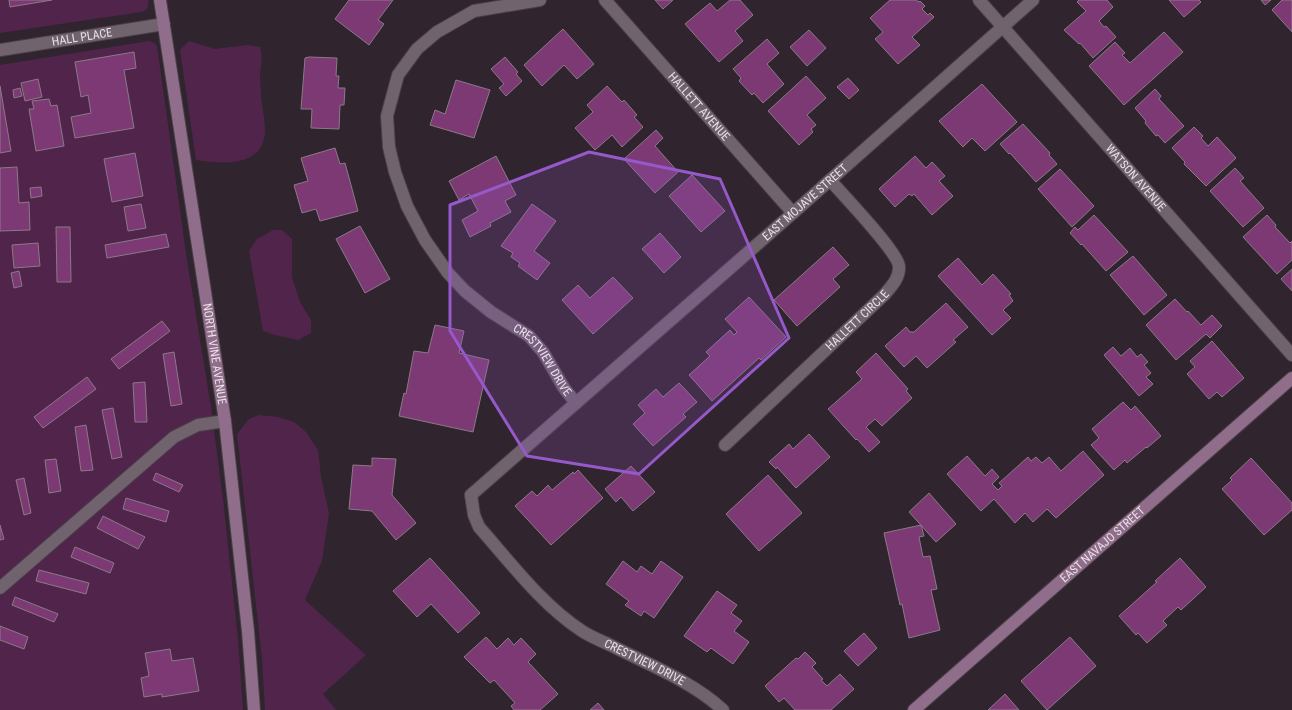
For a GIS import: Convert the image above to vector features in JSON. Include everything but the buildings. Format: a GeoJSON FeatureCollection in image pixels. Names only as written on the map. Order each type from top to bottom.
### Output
{"type":"FeatureCollection","features":[{"type":"Feature","properties":{"kind":"street","name":"NORTH VINE AVENUE"},"geometry":{"type":"LineString","coordinates":[[160,0],[225,421],[248,623],[254,710]]}},
{"type":"Feature","properties":{"kind":"street","name":"CRESTVIEW DRIVE"},"geometry":{"type":"LineString","coordinates":[[540,0],[474,11],[436,32],[417,48],[398,75],[387,116],[389,147],[395,172],[408,206],[425,240],[448,273],[465,291],[491,312],[529,336],[543,352],[564,388],[576,403],[467,495],[479,527],[557,612],[583,632],[696,690],[723,710]]}},
{"type":"Feature","properties":{"kind":"street","name":"HALLETT AVENUE"},"geometry":{"type":"LineString","coordinates":[[605,0],[793,213]]}},
{"type":"Feature","properties":{"kind":"street","name":"WATSON AVENUE"},"geometry":{"type":"LineString","coordinates":[[979,0],[1292,355]]}},
{"type":"Feature","properties":{"kind":"street","name":"EAST MOJAVE STREET"},"geometry":{"type":"LineString","coordinates":[[576,403],[1033,0]]}},
{"type":"Feature","properties":{"kind":"street","name":"HALL PLACE"},"geometry":{"type":"LineString","coordinates":[[0,50],[164,24]]}},
{"type":"Feature","properties":{"kind":"street","name":"HALLETT CIRCLE"},"geometry":{"type":"LineString","coordinates":[[725,445],[884,295],[897,280],[899,266],[891,250],[830,180]]}},
{"type":"Feature","properties":{"kind":"street","name":"EAST NAVAJO STREET"},"geometry":{"type":"LineString","coordinates":[[914,710],[1292,378]]}},
{"type":"Feature","properties":{"kind":"street"},"geometry":{"type":"LineString","coordinates":[[0,588],[174,437],[198,425],[225,421]]}},
{"type":"Feature","properties":{"kind":"highlighted area"},"geometry":{"type":"Polygon","coordinates":[[[589,152],[720,179],[789,338],[639,474],[527,456],[450,331],[450,205],[589,152]]]}},
{"type":"Feature","properties":{"kind":"shaded area"},"geometry":{"type":"Polygon","coordinates":[[[0,0],[148,0],[148,8],[141,12],[0,33],[0,0]]]}},
{"type":"Feature","properties":{"kind":"shaded area"},"geometry":{"type":"Polygon","coordinates":[[[149,41],[157,46],[187,260],[211,407],[223,499],[238,639],[243,710],[0,710],[0,65],[149,41]]]}},
{"type":"Feature","properties":{"kind":"shaded area"},"geometry":{"type":"Polygon","coordinates":[[[189,41],[215,49],[247,45],[260,47],[262,57],[260,74],[261,95],[265,132],[262,144],[257,152],[249,158],[228,162],[196,160],[180,50],[189,41]]]}},
{"type":"Feature","properties":{"kind":"shaded area"},"geometry":{"type":"Polygon","coordinates":[[[273,230],[282,230],[292,239],[292,277],[300,302],[311,320],[311,333],[298,340],[263,331],[249,251],[257,239],[273,230]]]}},
{"type":"Feature","properties":{"kind":"shaded area"},"geometry":{"type":"Polygon","coordinates":[[[259,415],[278,417],[294,422],[306,432],[318,450],[321,477],[329,513],[322,561],[305,600],[366,655],[323,694],[336,710],[265,710],[262,659],[237,434],[249,419],[259,415]]]}}]}
